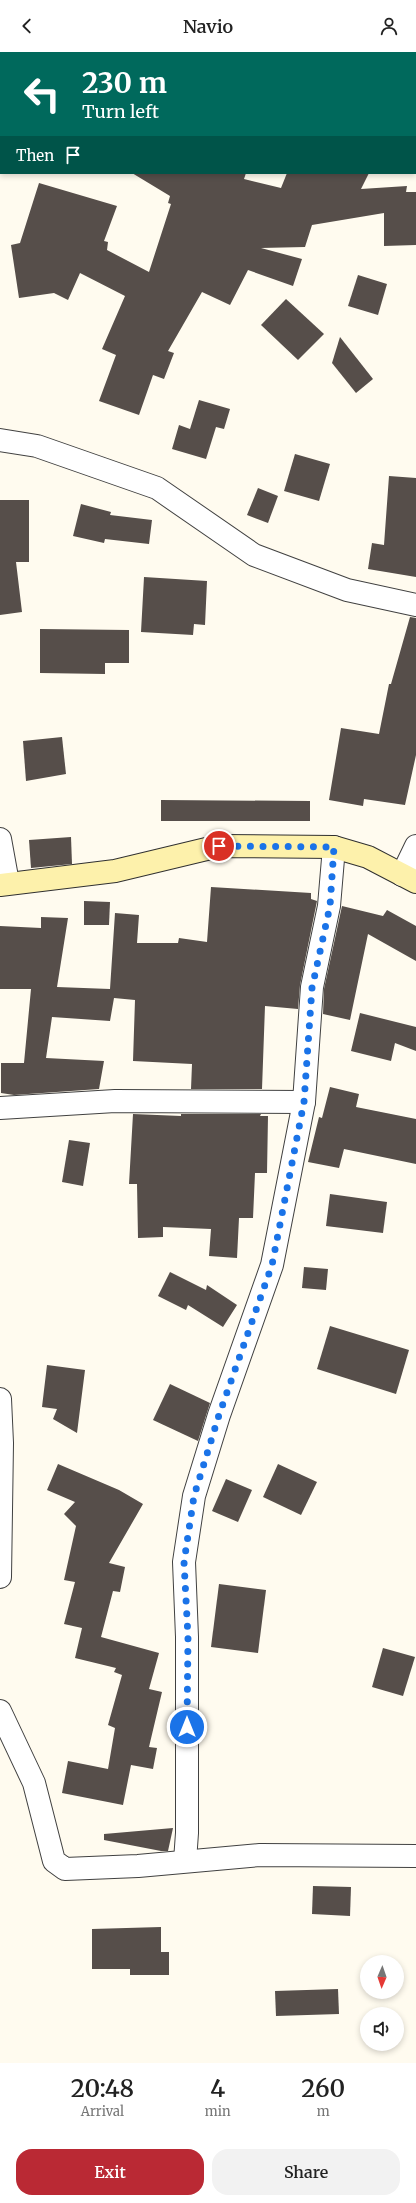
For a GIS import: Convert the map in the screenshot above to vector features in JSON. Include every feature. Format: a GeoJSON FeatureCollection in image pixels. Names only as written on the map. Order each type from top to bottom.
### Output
{"type":"FeatureCollection","features":[{"type":"Feature","properties":{"kind":"street"},"geometry":{"type":"LineString","coordinates":[[0,440],[38,446],[157,488],[254,555],[347,590],[416,605]]}},
{"type":"Feature","properties":{"kind":"street"},"geometry":{"type":"LineString","coordinates":[[0,839],[4,884],[115,871],[219,846],[334,847],[368,857],[409,879],[416,846]]}},
{"type":"Feature","properties":{"kind":"street"},"geometry":{"type":"LineString","coordinates":[[184,1861],[187,1833],[188,1637],[184,1562],[194,1496],[219,1415],[272,1265],[304,1102],[312,988],[330,906],[334,847]]}},
{"type":"Feature","properties":{"kind":"street"},"geometry":{"type":"LineString","coordinates":[[0,1108],[115,1101],[304,1102]]}},
{"type":"Feature","properties":{"kind":"street"},"geometry":{"type":"LineString","coordinates":[[0,1399],[2,1443],[0,1577]]}},
{"type":"Feature","properties":{"kind":"street"},"geometry":{"type":"LineString","coordinates":[[0,1712],[34,1783],[54,1861],[65,1869],[78,1870],[260,1855],[416,1856]]}},
{"type":"Feature","properties":{"kind":"building"},"geometry":{"type":"Polygon","coordinates":[[[134,174],[246,174],[244,179],[281,188],[287,174],[368,174],[361,189],[407,186],[406,192],[416,192],[416,245],[384,246],[384,213],[312,225],[305,247],[261,248],[302,259],[293,286],[248,270],[230,305],[202,292],[168,351],[174,353],[164,379],[153,375],[139,415],[99,401],[116,355],[102,349],[125,296],[80,273],[68,300],[54,293],[19,298],[11,245],[20,243],[39,183],[117,206],[104,241],[108,242],[107,250],[149,272],[171,204],[168,203],[170,196],[134,174]]]}},
{"type":"Feature","properties":{"kind":"building"},"geometry":{"type":"Polygon","coordinates":[[[358,275],[387,284],[378,315],[348,306],[358,275]]]}},
{"type":"Feature","properties":{"kind":"building"},"geometry":{"type":"Polygon","coordinates":[[[286,299],[324,334],[298,360],[261,325],[286,299]]]}},
{"type":"Feature","properties":{"kind":"building"},"geometry":{"type":"Polygon","coordinates":[[[340,337],[373,379],[356,393],[332,363],[340,337]]]}},
{"type":"Feature","properties":{"kind":"building"},"geometry":{"type":"Polygon","coordinates":[[[199,400],[230,409],[224,429],[216,427],[206,459],[172,449],[179,425],[190,429],[199,400]]]}},
{"type":"Feature","properties":{"kind":"building"},"geometry":{"type":"Polygon","coordinates":[[[295,454],[330,464],[319,501],[284,491],[295,454]]]}},
{"type":"Feature","properties":{"kind":"building"},"geometry":{"type":"Polygon","coordinates":[[[389,476],[416,478],[416,577],[368,569],[372,543],[384,545],[389,476]]]}},
{"type":"Feature","properties":{"kind":"building"},"geometry":{"type":"Polygon","coordinates":[[[258,488],[278,496],[268,523],[247,515],[258,488]]]}},
{"type":"Feature","properties":{"kind":"building"},"geometry":{"type":"Polygon","coordinates":[[[0,500],[29,500],[29,562],[16,562],[22,612],[0,615],[0,500]]]}},
{"type":"Feature","properties":{"kind":"building"},"geometry":{"type":"Polygon","coordinates":[[[81,504],[111,512],[110,515],[152,520],[149,544],[105,539],[104,543],[73,536],[81,504]]]}},
{"type":"Feature","properties":{"kind":"building"},"geometry":{"type":"Polygon","coordinates":[[[144,577],[207,581],[205,625],[194,624],[193,635],[141,632],[144,577]]]}},
{"type":"Feature","properties":{"kind":"building"},"geometry":{"type":"Polygon","coordinates":[[[410,617],[416,618],[416,755],[405,805],[364,799],[363,806],[329,800],[341,728],[379,734],[389,684],[391,684],[410,617]]]}},
{"type":"Feature","properties":{"kind":"building"},"geometry":{"type":"Polygon","coordinates":[[[40,629],[129,630],[129,663],[105,663],[105,674],[40,673],[40,629]]]}},
{"type":"Feature","properties":{"kind":"building"},"geometry":{"type":"Polygon","coordinates":[[[62,737],[66,774],[26,781],[23,741],[62,737]]]}},
{"type":"Feature","properties":{"kind":"building"},"geometry":{"type":"Polygon","coordinates":[[[161,800],[310,801],[310,821],[161,821],[161,800]]]}},
{"type":"Feature","properties":{"kind":"building"},"geometry":{"type":"Polygon","coordinates":[[[71,837],[72,864],[31,868],[29,840],[71,837]]]}},
{"type":"Feature","properties":{"kind":"building"},"geometry":{"type":"Polygon","coordinates":[[[211,887],[311,893],[311,899],[317,901],[300,985],[298,1009],[265,1006],[262,1089],[191,1089],[192,1064],[133,1061],[135,1000],[114,998],[110,1021],[52,1017],[46,1058],[104,1061],[99,1089],[14,1095],[1,1093],[1,1063],[24,1063],[31,989],[0,989],[0,926],[41,928],[41,917],[68,918],[57,987],[110,989],[115,913],[139,915],[137,943],[178,943],[179,938],[207,942],[211,887]]]}},
{"type":"Feature","properties":{"kind":"building"},"geometry":{"type":"Polygon","coordinates":[[[84,901],[110,902],[109,925],[84,925],[84,901]]]}},
{"type":"Feature","properties":{"kind":"building"},"geometry":{"type":"Polygon","coordinates":[[[342,906],[383,916],[387,910],[416,926],[416,961],[368,934],[350,1020],[323,1014],[324,989],[342,906]]]}},
{"type":"Feature","properties":{"kind":"building"},"geometry":{"type":"Polygon","coordinates":[[[360,1013],[416,1027],[416,1051],[395,1043],[391,1061],[351,1051],[360,1013]]]}},
{"type":"Feature","properties":{"kind":"building"},"geometry":{"type":"Polygon","coordinates":[[[330,1087],[359,1094],[356,1107],[416,1119],[416,1164],[344,1149],[339,1168],[308,1162],[319,1117],[322,1118],[330,1087]]]}},
{"type":"Feature","properties":{"kind":"building"},"geometry":{"type":"Polygon","coordinates":[[[133,1114],[181,1116],[181,1114],[261,1114],[260,1116],[268,1116],[267,1173],[255,1173],[253,1218],[239,1218],[237,1258],[209,1256],[211,1229],[163,1227],[163,1237],[138,1238],[137,1184],[129,1184],[133,1114]]]}},
{"type":"Feature","properties":{"kind":"building"},"geometry":{"type":"Polygon","coordinates":[[[69,1140],[90,1143],[83,1186],[62,1182],[69,1140]]]}},
{"type":"Feature","properties":{"kind":"building"},"geometry":{"type":"Polygon","coordinates":[[[330,1194],[387,1202],[383,1233],[326,1226],[330,1194]]]}},
{"type":"Feature","properties":{"kind":"building"},"geometry":{"type":"Polygon","coordinates":[[[304,1267],[328,1269],[326,1290],[302,1288],[304,1267]]]}},
{"type":"Feature","properties":{"kind":"building"},"geometry":{"type":"Polygon","coordinates":[[[170,1272],[206,1290],[207,1285],[237,1305],[223,1327],[188,1305],[186,1310],[158,1296],[170,1272]]]}},
{"type":"Feature","properties":{"kind":"building"},"geometry":{"type":"Polygon","coordinates":[[[330,1326],[409,1350],[396,1394],[317,1369],[330,1326]]]}},
{"type":"Feature","properties":{"kind":"building"},"geometry":{"type":"Polygon","coordinates":[[[47,1365],[85,1370],[77,1433],[53,1419],[57,1409],[42,1407],[47,1365]]]}},
{"type":"Feature","properties":{"kind":"building"},"geometry":{"type":"Polygon","coordinates":[[[170,1384],[210,1403],[198,1441],[153,1420],[170,1384]]]}},
{"type":"Feature","properties":{"kind":"building"},"geometry":{"type":"Polygon","coordinates":[[[58,1464],[119,1490],[143,1504],[109,1563],[125,1567],[120,1592],[113,1591],[101,1637],[159,1653],[149,1689],[162,1692],[149,1747],[157,1748],[153,1769],[131,1765],[123,1805],[62,1793],[68,1761],[108,1769],[115,1728],[108,1725],[122,1675],[114,1672],[116,1668],[75,1658],[82,1628],[64,1624],[75,1582],[64,1580],[76,1526],[64,1514],[75,1502],[47,1490],[58,1464]]]}},
{"type":"Feature","properties":{"kind":"building"},"geometry":{"type":"Polygon","coordinates":[[[278,1464],[317,1482],[301,1515],[263,1497],[278,1464]]]}},
{"type":"Feature","properties":{"kind":"building"},"geometry":{"type":"Polygon","coordinates":[[[226,1479],[252,1490],[238,1522],[212,1511],[226,1479]]]}},
{"type":"Feature","properties":{"kind":"building"},"geometry":{"type":"Polygon","coordinates":[[[219,1584],[266,1590],[258,1653],[211,1647],[219,1584]]]}},
{"type":"Feature","properties":{"kind":"building"},"geometry":{"type":"Polygon","coordinates":[[[383,1648],[415,1657],[403,1696],[372,1687],[383,1648]]]}},
{"type":"Feature","properties":{"kind":"building"},"geometry":{"type":"Polygon","coordinates":[[[173,1828],[168,1851],[104,1840],[104,1834],[173,1828]]]}},
{"type":"Feature","properties":{"kind":"building"},"geometry":{"type":"Polygon","coordinates":[[[313,1886],[351,1887],[350,1916],[312,1914],[313,1886]]]}},
{"type":"Feature","properties":{"kind":"building"},"geometry":{"type":"Polygon","coordinates":[[[161,1927],[161,1952],[169,1952],[169,1975],[130,1975],[130,1969],[92,1969],[92,1929],[161,1927]]]}},
{"type":"Feature","properties":{"kind":"building"},"geometry":{"type":"Polygon","coordinates":[[[338,1989],[339,2014],[276,2016],[275,1991],[338,1989]]]}},
{"type":"Feature","properties":{"kind":"route"},"geometry":{"type":"LineString","coordinates":[[187,1727],[188,1637],[184,1562],[194,1496],[219,1415],[272,1265],[304,1102],[312,988],[330,906],[334,847],[219,846]]}}]}
